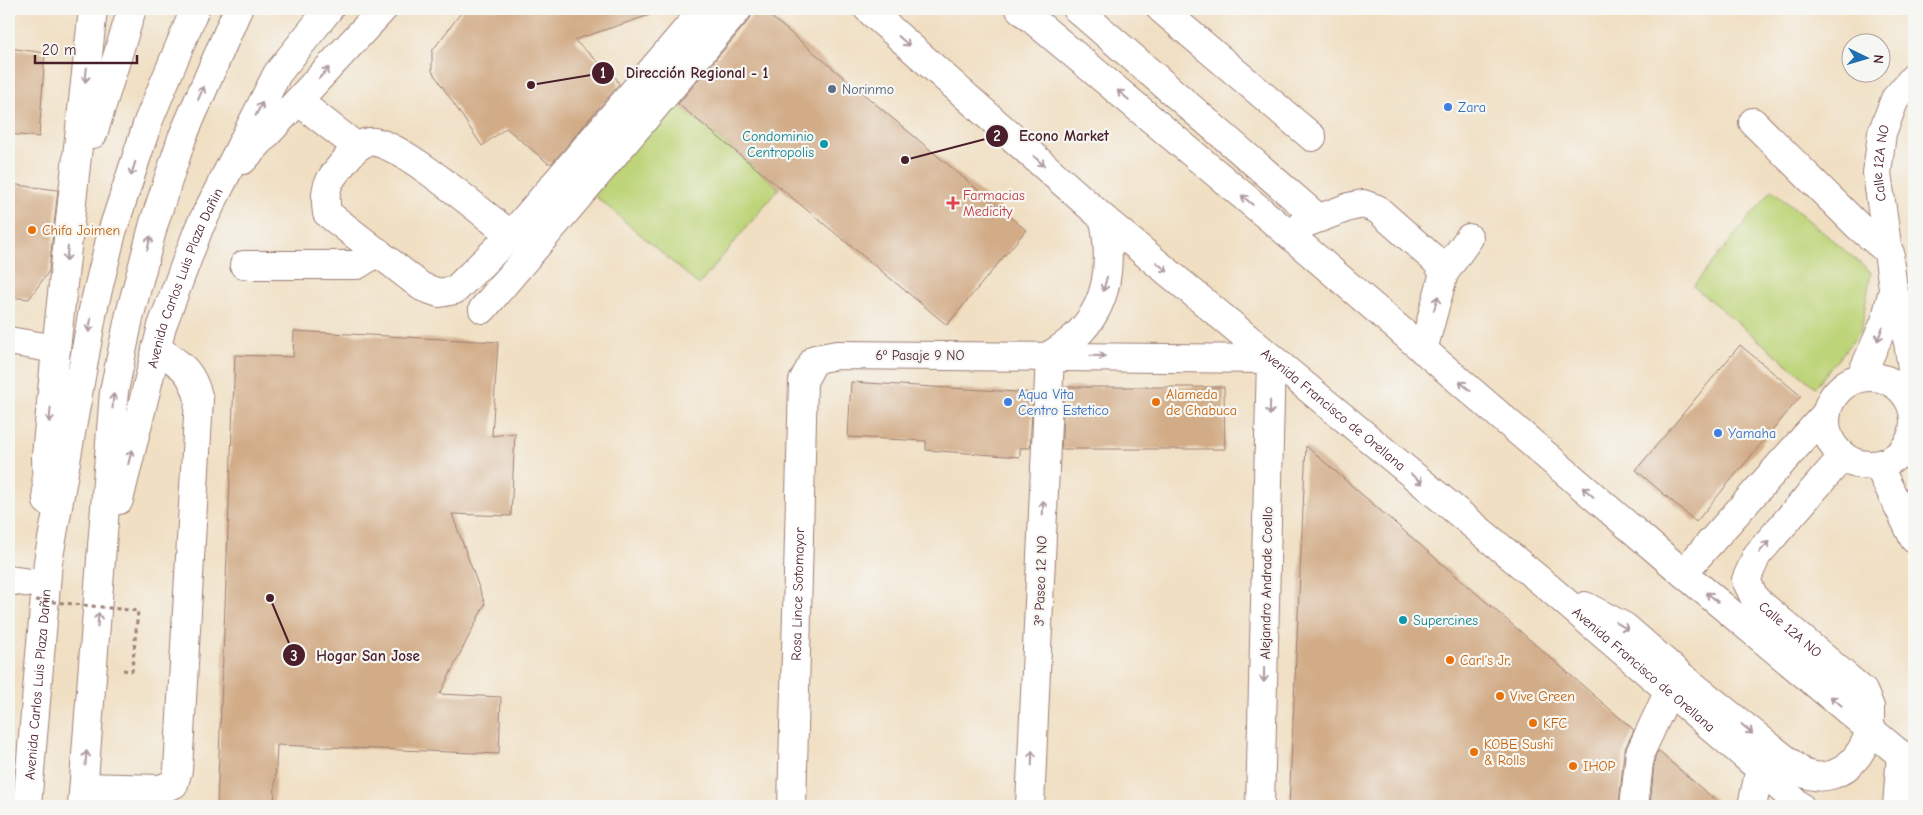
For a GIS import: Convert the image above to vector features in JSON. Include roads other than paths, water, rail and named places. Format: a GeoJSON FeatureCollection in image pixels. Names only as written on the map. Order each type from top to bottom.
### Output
{"type":"FeatureCollection","features":[{"type":"Feature","properties":{"kind":"main road","name":"Avenida Carlos Luis Plaza Dañin"},"geometry":{"type":"LineString","coordinates":[[27,806],[44,582],[46,456],[93,9]]}},
{"type":"Feature","properties":{"kind":"main road"},"geometry":{"type":"LineString","coordinates":[[73,204],[98,116],[132,9]]}},
{"type":"Feature","properties":{"kind":"main road","name":"Avenida Carlos Luis Plaza Dañin"},"geometry":{"type":"LineString","coordinates":[[44,582],[92,310],[112,232],[148,122],[195,9]]}},
{"type":"Feature","properties":{"kind":"main road","name":"Avenida Carlos Luis Plaza Dañin"},"geometry":{"type":"LineString","coordinates":[[83,797],[102,572],[114,391],[154,223],[182,138],[238,9]]}},
{"type":"Feature","properties":{"kind":"main road"},"geometry":{"type":"LineString","coordinates":[[277,74],[306,9]]}},
{"type":"Feature","properties":{"kind":"main road","name":"Avenida Carlos Luis Plaza Dañin"},"geometry":{"type":"LineString","coordinates":[[102,572],[156,348],[179,277],[220,185],[277,74],[329,9]]}},
{"type":"Feature","properties":{"kind":"main road"},"geometry":{"type":"LineString","coordinates":[[220,185],[383,9]]}},
{"type":"Feature","properties":{"kind":"main road"},"geometry":{"type":"LineString","coordinates":[[512,235],[398,150],[374,142],[357,147],[329,179],[324,196],[327,213],[422,287],[439,293],[455,290],[512,235],[704,9]]}},
{"type":"Feature","properties":{"kind":"main road"},"geometry":{"type":"LineString","coordinates":[[483,309],[738,9]]}},
{"type":"Feature","properties":{"kind":"main road","name":"Avenida Francisco de Orellana"},"geometry":{"type":"LineString","coordinates":[[868,9],[1104,219],[1548,587],[1760,769],[1800,806]]}},
{"type":"Feature","properties":{"kind":"main road"},"geometry":{"type":"LineString","coordinates":[[1020,9],[1285,231],[1683,573],[1907,760],[1897,806]]}},
{"type":"Feature","properties":{"kind":"main road"},"geometry":{"type":"LineString","coordinates":[[1077,9],[1318,218]]}},
{"type":"Feature","properties":{"kind":"main road"},"geometry":{"type":"LineString","coordinates":[[1161,9],[1312,137]]}},
{"type":"Feature","properties":{"kind":"main road","name":"Calle 12A NO"},"geometry":{"type":"LineString","coordinates":[[1907,397],[1912,368],[1908,342],[1894,288],[1877,173],[1881,141],[1895,99],[1914,77]]}},
{"type":"Feature","properties":{"kind":"main road"},"geometry":{"type":"LineString","coordinates":[[298,102],[357,147]]}},
{"type":"Feature","properties":{"kind":"main road"},"geometry":{"type":"LineString","coordinates":[[1754,122],[1859,227],[1890,253]]}},
{"type":"Feature","properties":{"kind":"main road"},"geometry":{"type":"LineString","coordinates":[[1285,231],[1349,207],[1364,204],[1377,209],[1436,261],[1444,274]]}},
{"type":"Feature","properties":{"kind":"main road"},"geometry":{"type":"LineString","coordinates":[[1050,356],[1075,337],[1094,312],[1107,282],[1110,250],[1104,219]]}},
{"type":"Feature","properties":{"kind":"main road"},"geometry":{"type":"LineString","coordinates":[[1423,350],[1444,274],[1469,238]]}},
{"type":"Feature","properties":{"kind":"main road"},"geometry":{"type":"LineString","coordinates":[[244,266],[356,265],[378,252]]}},
{"type":"Feature","properties":{"kind":"main road","name":"Calle 12A NO"},"geometry":{"type":"LineString","coordinates":[[1860,378],[1885,322],[1894,288]]}},
{"type":"Feature","properties":{"kind":"main road"},"geometry":{"type":"LineString","coordinates":[[9,341],[56,350]]}},
{"type":"Feature","properties":{"kind":"main road"},"geometry":{"type":"LineString","coordinates":[[83,797],[160,790],[174,784],[178,770],[199,399],[194,380],[181,365],[156,348]]}},
{"type":"Feature","properties":{"kind":"main road","name":"6º Pasaje 9 NO"},"geometry":{"type":"LineString","coordinates":[[803,381],[816,359],[837,355],[1271,359]]}},
{"type":"Feature","properties":{"kind":"main road","name":"3º Paseo 12 NO"},"geometry":{"type":"LineString","coordinates":[[1030,806],[1050,356]]}},
{"type":"Feature","properties":{"kind":"main road","name":"Alejandro Andrade Coello"},"geometry":{"type":"LineString","coordinates":[[1260,806],[1271,359]]}},
{"type":"Feature","properties":{"kind":"main road"},"geometry":{"type":"LineString","coordinates":[[1683,573],[1827,412],[1839,391],[1849,383],[1860,378],[1882,379],[1892,383],[1907,397],[1914,419],[1909,442],[1901,453],[1890,461],[1878,465],[1860,464],[1843,456],[1834,448],[1826,424],[1827,412]]}},
{"type":"Feature","properties":{"kind":"main road","name":"Rosa Lince Sotomayor"},"geometry":{"type":"LineString","coordinates":[[792,806],[803,381]]}},
{"type":"Feature","properties":{"kind":"main road","name":"Calle 12A NO"},"geometry":{"type":"LineString","coordinates":[[1843,456],[1757,555],[1746,580],[1755,598],[1863,691],[1870,707],[1870,730]]}},
{"type":"Feature","properties":{"kind":"main road"},"geometry":{"type":"LineString","coordinates":[[1878,465],[1914,539]]}},
{"type":"Feature","properties":{"kind":"main road"},"geometry":{"type":"LineString","coordinates":[[9,580],[44,582]]}},
{"type":"Feature","properties":{"kind":"main road"},"geometry":{"type":"LineString","coordinates":[[1548,587],[1625,627],[1680,675],[1802,773],[1823,778],[1842,770],[1859,755],[1870,730]]}},
{"type":"Feature","properties":{"kind":"main road"},"geometry":{"type":"LineString","coordinates":[[1634,806],[1640,753],[1669,691]]}},
{"type":"Feature","properties":{"kind":"main road"},"geometry":{"type":"LineString","coordinates":[[1752,806],[1760,769]]}},
{"type":"Feature","properties":{"kind":"place","name":"Dirección Regional - 1"},"geometry":{"type":"Point","coordinates":[531,85]}},
{"type":"Feature","properties":{"kind":"place","name":"Norinmo"},"geometry":{"type":"Point","coordinates":[832,89]}},
{"type":"Feature","properties":{"kind":"place","name":"Zara"},"geometry":{"type":"Point","coordinates":[1448,107]}},
{"type":"Feature","properties":{"kind":"place","name":"Condominio Centropolis"},"geometry":{"type":"Point","coordinates":[824,144]}},
{"type":"Feature","properties":{"kind":"place","name":"Econo Market"},"geometry":{"type":"Point","coordinates":[905,160]}},
{"type":"Feature","properties":{"kind":"place","name":"Farmacias Medicity"},"geometry":{"type":"Point","coordinates":[953,203]}},
{"type":"Feature","properties":{"kind":"place","name":"Chifa Joimen"},"geometry":{"type":"Point","coordinates":[32,230]}},
{"type":"Feature","properties":{"kind":"place","name":"Aqua Vita Centro Estetico"},"geometry":{"type":"Point","coordinates":[1008,402]}},
{"type":"Feature","properties":{"kind":"place","name":"Alameda de Chabuca"},"geometry":{"type":"Point","coordinates":[1156,402]}},
{"type":"Feature","properties":{"kind":"place","name":"Yamaha"},"geometry":{"type":"Point","coordinates":[1718,433]}},
{"type":"Feature","properties":{"kind":"place","name":"Hogar San Jose"},"geometry":{"type":"Point","coordinates":[270,598]}},
{"type":"Feature","properties":{"kind":"place","name":"Supercines"},"geometry":{"type":"Point","coordinates":[1403,620]}},
{"type":"Feature","properties":{"kind":"place","name":"Carl's Jr."},"geometry":{"type":"Point","coordinates":[1450,660]}},
{"type":"Feature","properties":{"kind":"place","name":"Vive Green"},"geometry":{"type":"Point","coordinates":[1500,696]}},
{"type":"Feature","properties":{"kind":"place","name":"KFC"},"geometry":{"type":"Point","coordinates":[1533,723]}},
{"type":"Feature","properties":{"kind":"place","name":"KOBE Sushi & Rolls"},"geometry":{"type":"Point","coordinates":[1474,752]}},
{"type":"Feature","properties":{"kind":"place","name":"IHOP"},"geometry":{"type":"Point","coordinates":[1573,766]}}]}
